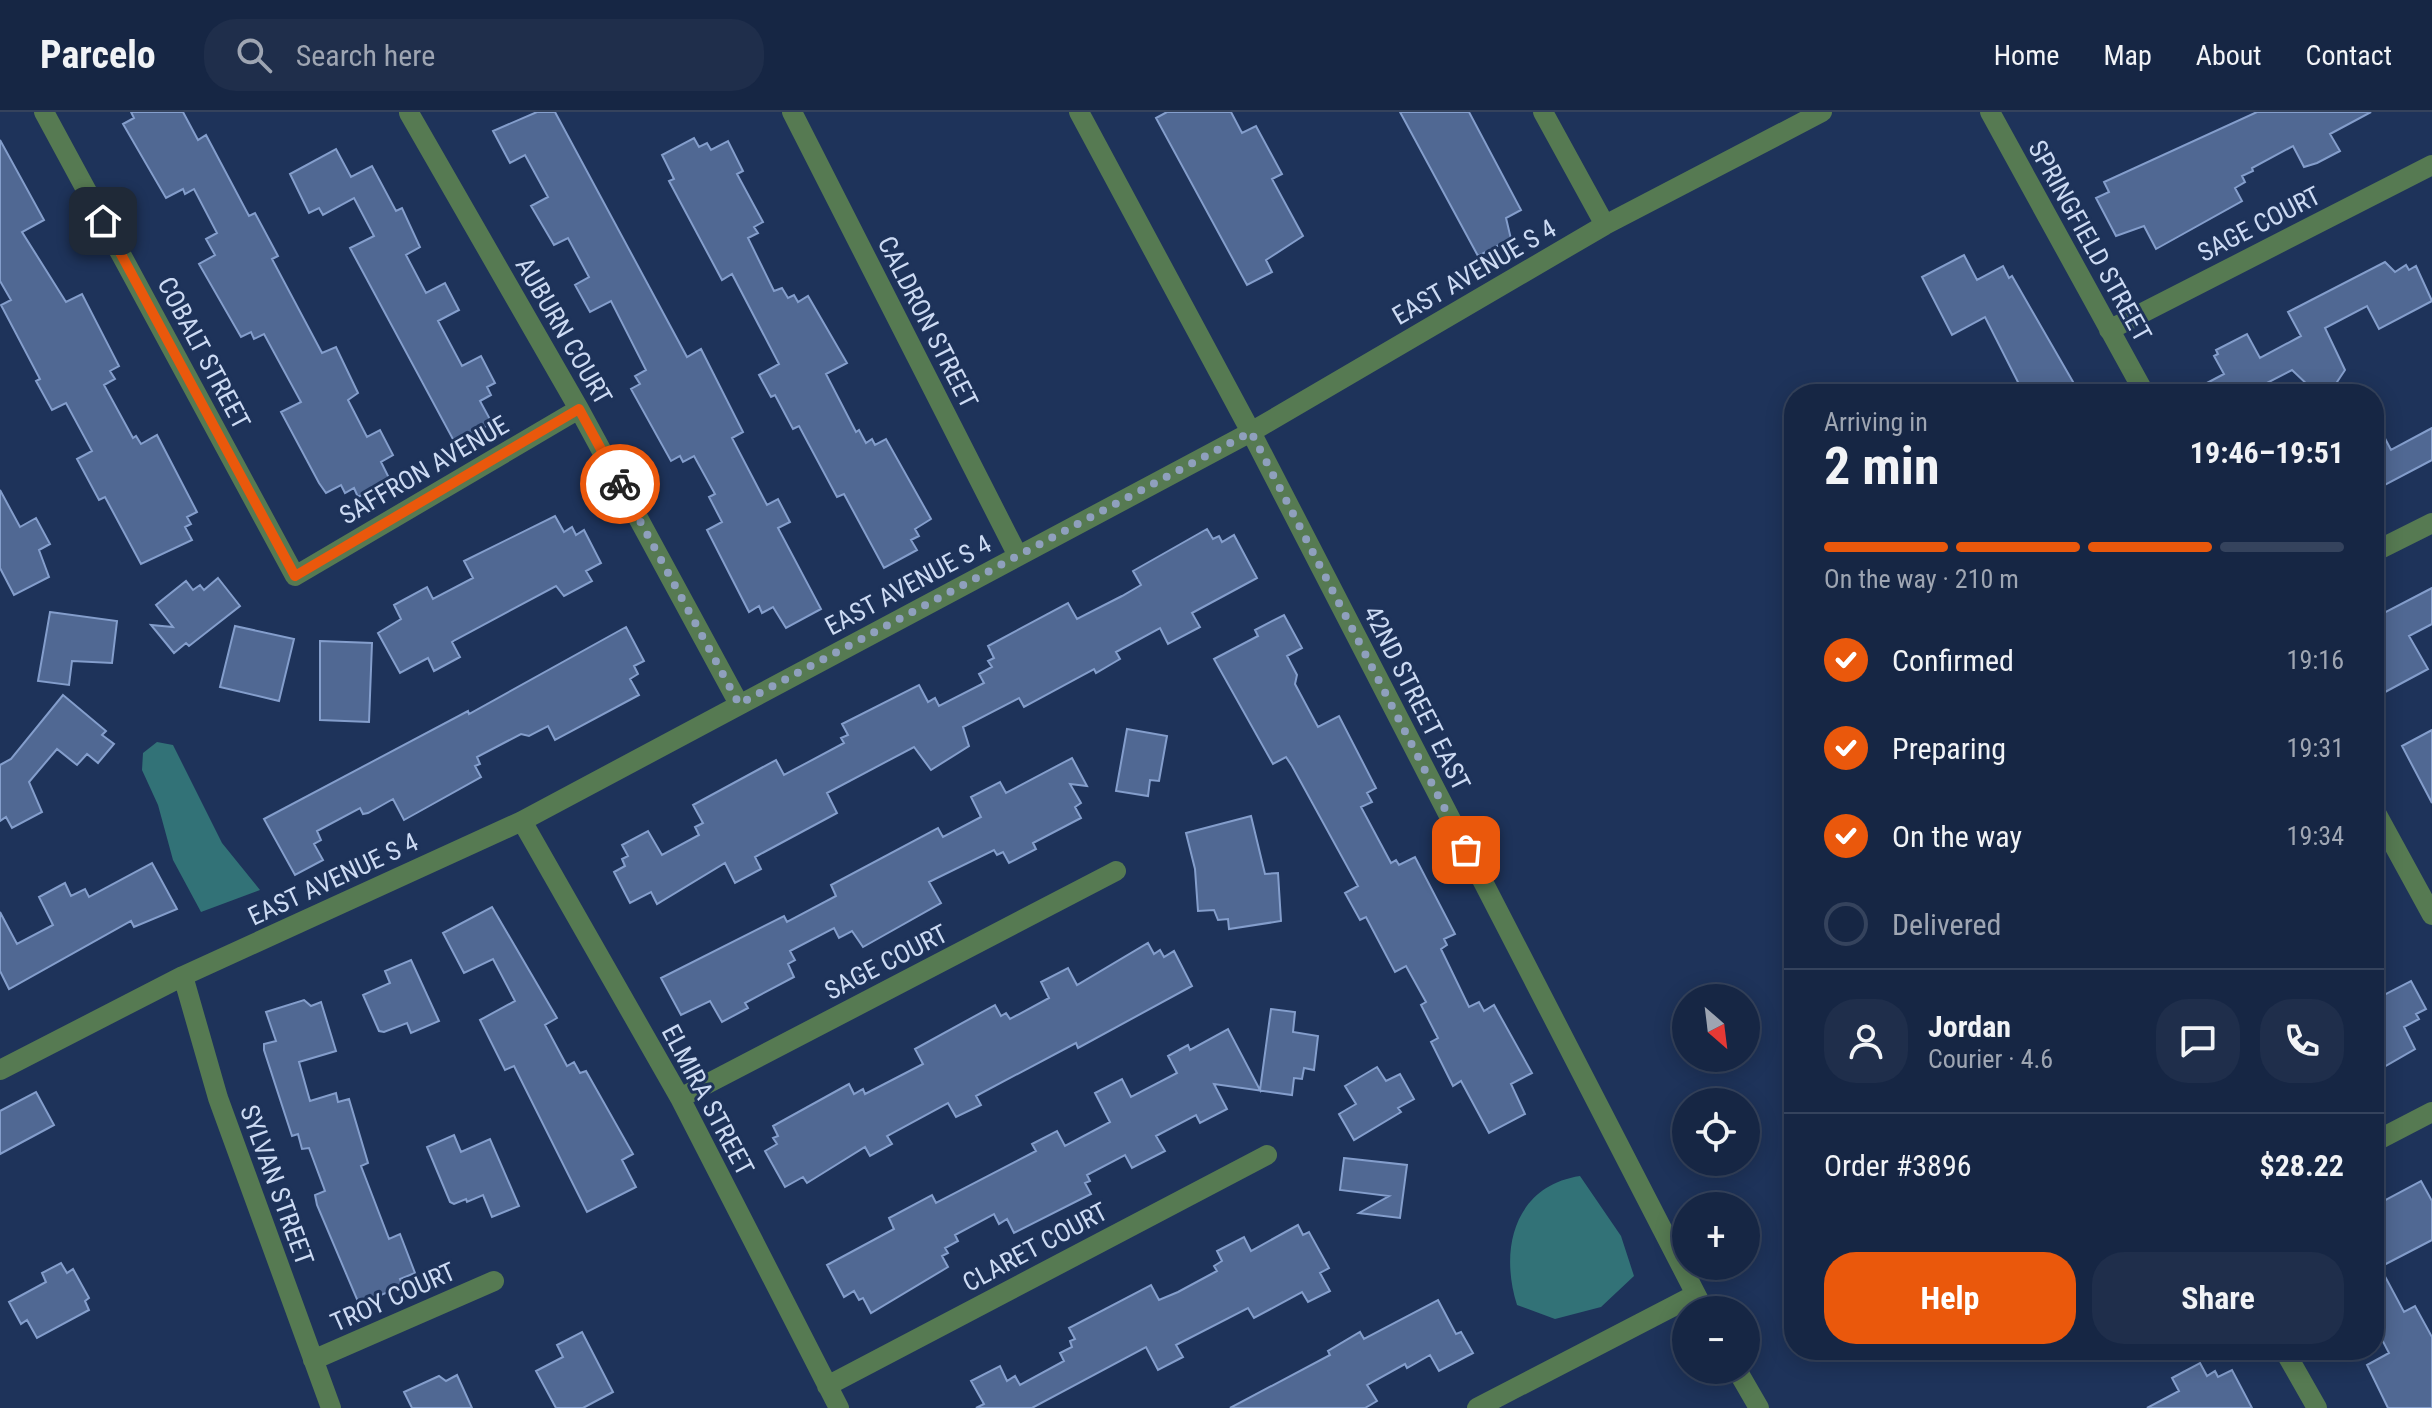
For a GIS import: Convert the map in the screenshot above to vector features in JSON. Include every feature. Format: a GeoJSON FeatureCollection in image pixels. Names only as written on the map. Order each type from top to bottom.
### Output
{"type":"FeatureCollection","features":[{"type":"Feature","properties":{"kind":"street","name":"COBALT STREET"},"geometry":{"type":"LineString","coordinates":[[44,112],[295,576]]}},
{"type":"Feature","properties":{"kind":"street","name":"CALDRON STREET"},"geometry":{"type":"LineString","coordinates":[[792,112],[1018,556]]}},
{"type":"Feature","properties":{"kind":"street","name":"42ND STREET EAST"},"geometry":{"type":"LineString","coordinates":[[1079,112],[1251,432],[1697,1296]]}},
{"type":"Feature","properties":{"kind":"street"},"geometry":{"type":"LineString","coordinates":[[1543,112],[1605,225]]}},
{"type":"Feature","properties":{"kind":"street","name":"EAST AVENUE S 4"},"geometry":{"type":"LineString","coordinates":[[0,1070],[183,976],[522,821],[1251,432],[1605,225],[1822,112]]}},
{"type":"Feature","properties":{"kind":"street","name":"SPRINGFIELD STREET"},"geometry":{"type":"LineString","coordinates":[[1990,112],[2139,384]]}},
{"type":"Feature","properties":{"kind":"street","name":"AUBURN COURT"},"geometry":{"type":"LineString","coordinates":[[409,113],[579,409],[739,704]]}},
{"type":"Feature","properties":{"kind":"street","name":"SAGE COURT"},"geometry":{"type":"LineString","coordinates":[[2109,330],[2432,165]]}},
{"type":"Feature","properties":{"kind":"street","name":"SAFFRON AVENUE"},"geometry":{"type":"LineString","coordinates":[[295,576],[579,409]]}},
{"type":"Feature","properties":{"kind":"street"},"geometry":{"type":"LineString","coordinates":[[2384,547],[2432,523]]}},
{"type":"Feature","properties":{"kind":"street","name":"ELMIRA STREET"},"geometry":{"type":"LineString","coordinates":[[522,821],[680,1098],[839,1408]]}},
{"type":"Feature","properties":{"kind":"street"},"geometry":{"type":"LineString","coordinates":[[2384,825],[2427,892],[2432,915]]}},
{"type":"Feature","properties":{"kind":"street","name":"SAGE COURT"},"geometry":{"type":"LineString","coordinates":[[680,1098],[1116,871]]}},
{"type":"Feature","properties":{"kind":"street","name":"SYLVAN STREET"},"geometry":{"type":"LineString","coordinates":[[183,976],[218,1098],[331,1408]]}},
{"type":"Feature","properties":{"kind":"street"},"geometry":{"type":"LineString","coordinates":[[2384,1137],[2432,1112]]}},
{"type":"Feature","properties":{"kind":"street","name":"CLARET COURT"},"geometry":{"type":"LineString","coordinates":[[827,1386],[1267,1155]]}},
{"type":"Feature","properties":{"kind":"street","name":"TROY COURT"},"geometry":{"type":"LineString","coordinates":[[313,1360],[494,1281]]}},
{"type":"Feature","properties":{"kind":"street"},"geometry":{"type":"LineString","coordinates":[[1477,1408],[1672,1315]]}},
{"type":"Feature","properties":{"kind":"street"},"geometry":{"type":"LineString","coordinates":[[2290,1360],[2317,1408]]}},
{"type":"Feature","properties":{"kind":"street"},"geometry":{"type":"LineString","coordinates":[[1745,1384],[1759,1408]]}},
{"type":"Feature","properties":{"kind":"shaded area"},"geometry":{"type":"Polygon","coordinates":[[[157,742],[173,745],[222,843],[260,890],[201,912],[173,860],[158,805],[142,770],[143,753],[157,742]]]}},
{"type":"Feature","properties":{"kind":"shaded area"},"geometry":{"type":"Polygon","coordinates":[[[1580,1176],[1621,1236],[1634,1276],[1601,1307],[1555,1319],[1517,1305],[1510,1262],[1512,1242],[1517,1223],[1540,1192],[1558,1182],[1580,1176]]]}},
{"type":"Feature","properties":{"kind":"building"},"geometry":{"type":"Polygon","coordinates":[[[131,112],[183,112],[198,140],[206,135],[249,216],[255,213],[278,256],[272,259],[322,353],[336,347],[358,393],[348,400],[367,437],[380,430],[393,455],[381,462],[390,480],[358,497],[354,488],[345,493],[341,485],[326,493],[281,412],[301,402],[264,334],[254,339],[251,332],[241,337],[199,264],[215,255],[206,239],[217,233],[194,189],[185,194],[183,189],[166,198],[123,124],[134,118],[131,112]]]}},
{"type":"Feature","properties":{"kind":"building"},"geometry":{"type":"Polygon","coordinates":[[[537,112],[555,112],[687,357],[701,349],[743,432],[732,438],[767,505],[778,499],[790,522],[778,528],[821,609],[786,628],[773,607],[762,613],[759,606],[749,612],[707,530],[722,522],[709,497],[715,494],[694,456],[683,462],[680,456],[671,461],[631,389],[640,384],[635,376],[646,370],[611,301],[590,312],[575,285],[589,277],[568,238],[554,245],[531,206],[548,197],[525,155],[510,163],[493,131],[537,112]]]}},
{"type":"Feature","properties":{"kind":"building"},"geometry":{"type":"Polygon","coordinates":[[[1167,112],[1231,112],[1242,133],[1256,126],[1282,174],[1272,179],[1303,236],[1266,260],[1272,272],[1247,285],[1156,118],[1167,112]]]}},
{"type":"Feature","properties":{"kind":"building"},"geometry":{"type":"Polygon","coordinates":[[[1400,112],[1469,112],[1521,210],[1506,218],[1511,239],[1478,256],[1400,112]]]}},
{"type":"Feature","properties":{"kind":"building"},"geometry":{"type":"Polygon","coordinates":[[[2257,112],[2371,112],[2330,134],[2340,151],[2317,163],[2304,167],[2293,146],[2252,168],[2253,171],[2242,176],[2245,182],[2235,188],[2242,201],[2156,249],[2144,226],[2116,236],[2096,198],[2109,192],[2104,182],[2257,112]]]}},
{"type":"Feature","properties":{"kind":"building"},"geometry":{"type":"Polygon","coordinates":[[[694,138],[699,147],[707,143],[711,150],[728,141],[743,171],[737,174],[763,222],[754,227],[758,233],[748,238],[774,291],[782,288],[788,298],[794,295],[798,302],[808,296],[847,363],[826,374],[856,432],[859,430],[866,443],[872,439],[875,445],[886,439],[931,519],[915,529],[919,536],[911,540],[917,550],[884,568],[844,494],[837,497],[799,426],[793,429],[775,395],[771,397],[759,375],[779,364],[732,274],[722,280],[669,181],[674,179],[662,155],[694,138]]]}},
{"type":"Feature","properties":{"kind":"building"},"geometry":{"type":"Polygon","coordinates":[[[0,140],[44,220],[22,232],[66,302],[82,294],[119,366],[110,371],[115,379],[104,385],[133,438],[136,436],[141,444],[157,435],[197,512],[187,517],[191,524],[185,527],[192,540],[141,564],[105,497],[99,500],[77,459],[92,451],[66,403],[52,410],[36,381],[40,379],[1,305],[11,300],[0,281],[0,140]]]}},
{"type":"Feature","properties":{"kind":"building"},"geometry":{"type":"Polygon","coordinates":[[[336,149],[351,177],[372,166],[396,211],[402,208],[420,247],[406,255],[426,293],[445,283],[459,310],[438,321],[462,366],[481,356],[495,383],[487,387],[491,395],[480,401],[492,423],[455,443],[350,248],[374,236],[354,198],[323,215],[319,208],[309,213],[290,174],[336,149]]]}},
{"type":"Feature","properties":{"kind":"building"},"geometry":{"type":"Polygon","coordinates":[[[1964,255],[1977,280],[2003,266],[2009,278],[2012,276],[2074,384],[2019,384],[1985,317],[1952,335],[1922,277],[1964,255]]]}},
{"type":"Feature","properties":{"kind":"building"},"geometry":{"type":"Polygon","coordinates":[[[2385,262],[2395,272],[2406,265],[2409,270],[2416,266],[2432,301],[2379,329],[2367,306],[2325,328],[2345,370],[2336,384],[2307,384],[2292,370],[2265,384],[2205,384],[2224,374],[2214,356],[2218,354],[2216,350],[2247,334],[2260,358],[2301,336],[2288,312],[2385,262]]]}},
{"type":"Feature","properties":{"kind":"building"},"geometry":{"type":"Polygon","coordinates":[[[2432,428],[2432,460],[2384,485],[2384,436],[2391,450],[2432,428]]]}},
{"type":"Feature","properties":{"kind":"building"},"geometry":{"type":"Polygon","coordinates":[[[0,490],[20,527],[36,518],[50,544],[39,550],[49,577],[14,595],[0,568],[0,490]]]}},
{"type":"Feature","properties":{"kind":"building"},"geometry":{"type":"Polygon","coordinates":[[[555,516],[564,532],[572,527],[576,535],[584,530],[601,563],[586,571],[592,581],[564,596],[556,586],[455,640],[452,642],[460,657],[434,671],[428,658],[400,673],[378,633],[401,619],[394,605],[427,587],[433,599],[473,578],[464,561],[555,516]]]}},
{"type":"Feature","properties":{"kind":"building"},"geometry":{"type":"Polygon","coordinates":[[[1207,529],[1213,539],[1219,536],[1222,542],[1234,535],[1257,578],[1192,613],[1200,627],[1168,644],[1160,628],[1116,652],[1120,659],[1096,673],[1094,669],[1024,707],[1019,698],[963,727],[969,746],[931,770],[914,747],[827,793],[837,813],[755,857],[761,869],[735,883],[725,863],[657,904],[651,892],[630,903],[614,872],[625,866],[622,859],[628,856],[622,845],[648,831],[662,855],[699,835],[695,827],[703,823],[693,805],[776,760],[784,775],[844,743],[841,738],[848,735],[842,724],[919,685],[928,702],[935,698],[939,706],[984,683],[979,674],[992,667],[988,661],[994,658],[988,646],[1068,603],[1077,619],[1122,596],[1141,585],[1133,571],[1207,529]]]}},
{"type":"Feature","properties":{"kind":"building"},"geometry":{"type":"Polygon","coordinates":[[[218,578],[240,606],[189,646],[186,643],[174,653],[151,625],[173,627],[156,605],[186,581],[193,590],[200,585],[204,590],[218,578]]]}},
{"type":"Feature","properties":{"kind":"building"},"geometry":{"type":"Polygon","coordinates":[[[2432,588],[2432,624],[2409,636],[2428,669],[2384,693],[2384,613],[2432,588]]]}},
{"type":"Feature","properties":{"kind":"building"},"geometry":{"type":"Polygon","coordinates":[[[50,612],[117,621],[112,663],[72,661],[69,685],[38,681],[50,612]]]}},
{"type":"Feature","properties":{"kind":"building"},"geometry":{"type":"Polygon","coordinates":[[[1284,615],[1302,648],[1287,656],[1297,675],[1295,684],[1318,727],[1339,716],[1376,788],[1367,793],[1372,802],[1361,807],[1391,863],[1396,860],[1399,865],[1415,857],[1455,934],[1444,939],[1447,945],[1441,949],[1469,1007],[1479,1002],[1484,1011],[1494,1005],[1532,1073],[1511,1084],[1525,1114],[1489,1133],[1461,1081],[1453,1086],[1431,1042],[1438,1038],[1421,1005],[1426,1002],[1406,966],[1395,972],[1366,917],[1360,920],[1345,893],[1358,886],[1292,766],[1286,757],[1273,764],[1214,659],[1258,636],[1255,630],[1284,615]]]}},
{"type":"Feature","properties":{"kind":"building"},"geometry":{"type":"Polygon","coordinates":[[[235,626],[294,639],[279,701],[220,687],[235,626]]]}},
{"type":"Feature","properties":{"kind":"building"},"geometry":{"type":"Polygon","coordinates":[[[626,627],[644,661],[634,666],[638,674],[630,679],[639,695],[555,740],[548,726],[529,736],[521,734],[477,757],[480,764],[475,766],[481,777],[404,820],[393,799],[368,813],[363,814],[360,808],[317,831],[321,840],[314,844],[323,860],[295,875],[264,819],[468,711],[469,714],[626,627]]]}},
{"type":"Feature","properties":{"kind":"building"},"geometry":{"type":"Polygon","coordinates":[[[320,641],[372,643],[369,722],[320,720],[320,641]]]}},
{"type":"Feature","properties":{"kind":"building"},"geometry":{"type":"Polygon","coordinates":[[[63,695],[106,731],[102,735],[114,744],[98,763],[87,754],[77,765],[57,749],[29,782],[42,812],[12,828],[6,817],[0,821],[0,765],[11,759],[63,695]]]}},
{"type":"Feature","properties":{"kind":"building"},"geometry":{"type":"Polygon","coordinates":[[[1127,729],[1167,736],[1159,781],[1150,780],[1148,796],[1116,791],[1127,729]]]}},
{"type":"Feature","properties":{"kind":"building"},"geometry":{"type":"Polygon","coordinates":[[[2432,730],[2432,803],[2402,746],[2432,730]]]}},
{"type":"Feature","properties":{"kind":"building"},"geometry":{"type":"Polygon","coordinates":[[[1072,758],[1087,786],[1070,784],[1081,803],[1075,807],[1081,818],[1033,843],[1036,849],[1009,863],[1003,852],[997,855],[994,850],[929,882],[941,903],[863,947],[852,931],[839,938],[834,928],[790,951],[795,960],[788,964],[794,977],[745,1003],[748,1008],[722,1022],[710,1001],[681,1015],[661,978],[784,916],[787,922],[836,896],[831,885],[938,828],[943,837],[981,817],[971,797],[1000,782],[1006,793],[1072,758]]]}},
{"type":"Feature","properties":{"kind":"building"},"geometry":{"type":"Polygon","coordinates":[[[1251,816],[1265,874],[1278,873],[1281,921],[1229,929],[1228,919],[1218,920],[1214,910],[1198,911],[1195,869],[1186,833],[1251,816]]]}},
{"type":"Feature","properties":{"kind":"building"},"geometry":{"type":"Polygon","coordinates":[[[152,863],[177,909],[134,927],[131,921],[9,989],[0,971],[0,912],[17,944],[53,925],[39,897],[65,883],[71,896],[85,889],[89,897],[152,863]]]}},
{"type":"Feature","properties":{"kind":"building"},"geometry":{"type":"Polygon","coordinates":[[[492,907],[557,1018],[545,1025],[567,1066],[574,1062],[580,1073],[586,1071],[633,1154],[622,1160],[636,1187],[587,1212],[514,1066],[505,1070],[480,1020],[515,1001],[493,959],[464,973],[443,933],[492,907]]]}},
{"type":"Feature","properties":{"kind":"building"},"geometry":{"type":"Polygon","coordinates":[[[1148,943],[1154,954],[1160,950],[1164,957],[1174,951],[1192,986],[1078,1048],[1076,1043],[976,1096],[981,1105],[956,1117],[948,1103],[887,1136],[892,1144],[870,1156],[865,1147],[807,1183],[803,1177],[785,1187],[765,1151],[777,1144],[773,1138],[778,1136],[773,1126],[849,1084],[854,1094],[863,1089],[865,1094],[923,1064],[915,1049],[995,1005],[1001,1016],[1006,1013],[1010,1019],[1049,998],[1041,982],[1068,968],[1077,985],[1148,943]]]}},
{"type":"Feature","properties":{"kind":"building"},"geometry":{"type":"Polygon","coordinates":[[[411,960],[439,1021],[411,1033],[407,1023],[379,1031],[363,995],[390,983],[385,971],[411,960]]]}},
{"type":"Feature","properties":{"kind":"building"},"geometry":{"type":"Polygon","coordinates":[[[2411,981],[2426,1009],[2416,1014],[2419,1019],[2404,1027],[2415,1049],[2384,1067],[2384,995],[2411,981]]]}},
{"type":"Feature","properties":{"kind":"building"},"geometry":{"type":"Polygon","coordinates":[[[304,1000],[311,1006],[321,1002],[336,1051],[299,1062],[310,1101],[336,1093],[338,1102],[349,1099],[368,1163],[361,1166],[389,1239],[400,1234],[415,1273],[400,1279],[403,1286],[359,1304],[317,1205],[315,1195],[325,1191],[309,1148],[302,1149],[298,1134],[292,1136],[264,1050],[264,1044],[276,1041],[266,1012],[304,1000]]]}},
{"type":"Feature","properties":{"kind":"building"},"geometry":{"type":"Polygon","coordinates":[[[1271,1009],[1295,1012],[1293,1032],[1318,1036],[1314,1070],[1304,1068],[1302,1079],[1294,1078],[1292,1095],[1214,1084],[1227,1109],[1200,1123],[1196,1115],[1156,1136],[1165,1151],[1132,1168],[1125,1155],[1087,1175],[1090,1181],[1085,1183],[1091,1194],[1014,1233],[1007,1219],[999,1224],[994,1214],[955,1235],[958,1241],[945,1248],[948,1253],[942,1256],[948,1267],[871,1313],[863,1298],[859,1300],[854,1291],[844,1297],[827,1265],[894,1229],[889,1218],[932,1195],[936,1203],[1036,1151],[1032,1144],[1057,1131],[1065,1146],[1110,1122],[1095,1093],[1122,1079],[1131,1097],[1177,1073],[1168,1056],[1188,1045],[1190,1050],[1228,1029],[1260,1090],[1271,1009]]]}},
{"type":"Feature","properties":{"kind":"building"},"geometry":{"type":"Polygon","coordinates":[[[1377,1067],[1386,1081],[1400,1074],[1414,1099],[1398,1108],[1401,1112],[1354,1140],[1339,1114],[1356,1104],[1345,1086],[1377,1067]]]}},
{"type":"Feature","properties":{"kind":"building"},"geometry":{"type":"Polygon","coordinates":[[[36,1092],[54,1125],[0,1154],[0,1111],[36,1092]]]}},
{"type":"Feature","properties":{"kind":"building"},"geometry":{"type":"Polygon","coordinates":[[[454,1135],[461,1152],[490,1139],[519,1206],[492,1217],[483,1195],[467,1202],[466,1199],[454,1204],[450,1202],[427,1147],[454,1135]]]}},
{"type":"Feature","properties":{"kind":"building"},"geometry":{"type":"Polygon","coordinates":[[[1344,1158],[1407,1165],[1400,1218],[1359,1213],[1389,1196],[1340,1190],[1344,1158]]]}},
{"type":"Feature","properties":{"kind":"building"},"geometry":{"type":"Polygon","coordinates":[[[2421,1181],[2432,1201],[2432,1240],[2384,1265],[2384,1201],[2421,1181]]]}},
{"type":"Feature","properties":{"kind":"building"},"geometry":{"type":"Polygon","coordinates":[[[1298,1225],[1303,1235],[1309,1232],[1329,1268],[1320,1273],[1330,1291],[1308,1302],[1302,1292],[1254,1318],[1248,1308],[1176,1345],[1183,1357],[1158,1370],[1146,1347],[1032,1408],[976,1408],[984,1404],[971,1381],[1000,1366],[1007,1381],[1015,1376],[1020,1385],[1064,1361],[1060,1353],[1072,1347],[1070,1341],[1075,1339],[1069,1328],[1151,1285],[1159,1300],[1178,1292],[1217,1271],[1214,1266],[1222,1261],[1217,1251],[1244,1237],[1251,1251],[1298,1225]]]}},
{"type":"Feature","properties":{"kind":"building"},"geometry":{"type":"Polygon","coordinates":[[[61,1263],[67,1273],[73,1269],[89,1298],[85,1301],[89,1310],[37,1338],[27,1320],[21,1324],[9,1302],[46,1282],[42,1273],[61,1263]]]}},
{"type":"Feature","properties":{"kind":"building"},"geometry":{"type":"Polygon","coordinates":[[[2384,1274],[2404,1312],[2415,1306],[2432,1337],[2432,1408],[2388,1408],[2367,1365],[2384,1360],[2384,1356],[2389,1353],[2384,1343],[2384,1274]]]}},
{"type":"Feature","properties":{"kind":"building"},"geometry":{"type":"Polygon","coordinates":[[[1438,1300],[1456,1334],[1461,1332],[1473,1353],[1439,1371],[1430,1355],[1407,1368],[1405,1364],[1367,1385],[1377,1401],[1365,1408],[1230,1408],[1330,1355],[1328,1351],[1360,1332],[1364,1339],[1438,1300]]]}},
{"type":"Feature","properties":{"kind":"building"},"geometry":{"type":"Polygon","coordinates":[[[582,1332],[613,1392],[583,1408],[556,1408],[536,1371],[563,1357],[557,1345],[582,1332]]]}},
{"type":"Feature","properties":{"kind":"building"},"geometry":{"type":"Polygon","coordinates":[[[2200,1363],[2207,1376],[2215,1371],[2218,1377],[2232,1370],[2252,1408],[2147,1408],[2179,1391],[2172,1378],[2200,1363]]]}},
{"type":"Feature","properties":{"kind":"building"},"geometry":{"type":"Polygon","coordinates":[[[457,1375],[472,1408],[412,1408],[404,1392],[439,1376],[446,1381],[457,1375]]]}},
{"type":"Feature","properties":{"kind":"way so far"},"geometry":{"type":"LineString","coordinates":[[620,484],[739,704],[1251,432],[1466,850]]}},
{"type":"Feature","properties":{"kind":"route"},"geometry":{"type":"LineString","coordinates":[[103,221],[295,576],[579,409],[620,484]]}}]}
